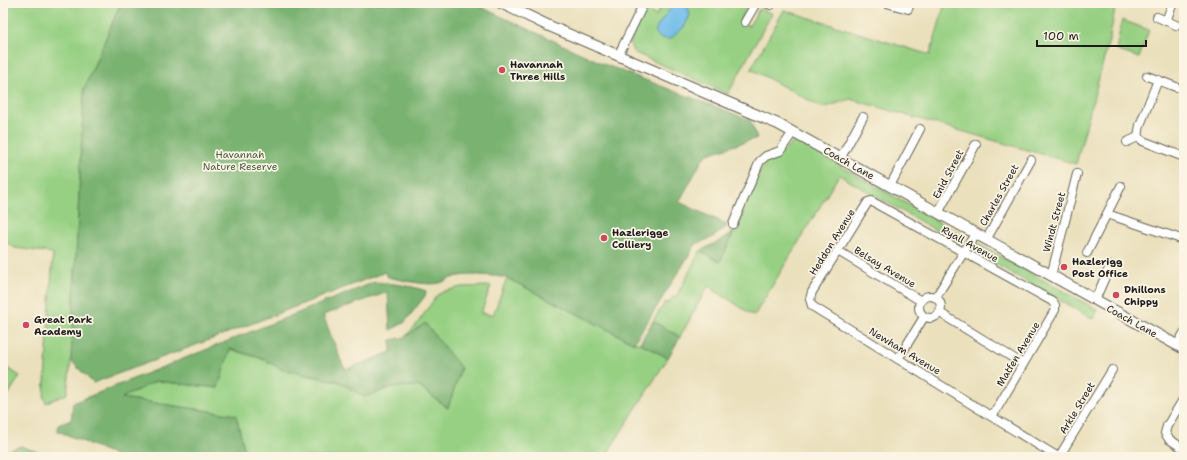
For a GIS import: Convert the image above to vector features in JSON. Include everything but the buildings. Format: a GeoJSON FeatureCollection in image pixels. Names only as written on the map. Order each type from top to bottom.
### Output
{"type":"FeatureCollection","features":[{"type":"Feature","properties":{"kind":"street","name":"Coach Lane"},"geometry":{"type":"LineString","coordinates":[[501,3],[618,56],[741,107],[793,132],[1181,347]]}},
{"type":"Feature","properties":{"kind":"street"},"geometry":{"type":"LineString","coordinates":[[618,56],[644,3]]}},
{"type":"Feature","properties":{"kind":"street"},"geometry":{"type":"LineString","coordinates":[[745,22],[756,3]]}},
{"type":"Feature","properties":{"kind":"street"},"geometry":{"type":"LineString","coordinates":[[887,3],[908,9],[910,3]]}},
{"type":"Feature","properties":{"kind":"street"},"geometry":{"type":"LineString","coordinates":[[1166,21],[1173,3]]}},
{"type":"Feature","properties":{"kind":"street"},"geometry":{"type":"LineString","coordinates":[[1157,17],[1176,25]]}},
{"type":"Feature","properties":{"kind":"street"},"geometry":{"type":"LineString","coordinates":[[1147,76],[1176,87]]}},
{"type":"Feature","properties":{"kind":"street"},"geometry":{"type":"LineString","coordinates":[[1138,136],[1140,126],[1158,80]]}},
{"type":"Feature","properties":{"kind":"street"},"geometry":{"type":"LineString","coordinates":[[840,159],[863,117]]}},
{"type":"Feature","properties":{"kind":"street"},"geometry":{"type":"LineString","coordinates":[[890,186],[920,129]]}},
{"type":"Feature","properties":{"kind":"street"},"geometry":{"type":"LineString","coordinates":[[734,224],[760,161],[766,156],[780,151],[793,132]]}},
{"type":"Feature","properties":{"kind":"street"},"geometry":{"type":"LineString","coordinates":[[1127,142],[1138,136]]}},
{"type":"Feature","properties":{"kind":"street"},"geometry":{"type":"LineString","coordinates":[[1138,136],[1143,141],[1184,157]]}},
{"type":"Feature","properties":{"kind":"street","name":"Enid Street"},"geometry":{"type":"LineString","coordinates":[[938,213],[976,144]]}},
{"type":"Feature","properties":{"kind":"street","name":"Charles Street"},"geometry":{"type":"LineString","coordinates":[[986,240],[1031,160]]}},
{"type":"Feature","properties":{"kind":"street","name":"Windt Street"},"geometry":{"type":"LineString","coordinates":[[1051,276],[1077,174]]}},
{"type":"Feature","properties":{"kind":"street"},"geometry":{"type":"LineString","coordinates":[[1087,253],[1121,186]]}},
{"type":"Feature","properties":{"kind":"street","name":"Heddon Avenue"},"geometry":{"type":"LineString","coordinates":[[810,298],[812,292],[868,202],[874,201]]}},
{"type":"Feature","properties":{"kind":"street","name":"Ryall Avenue"},"geometry":{"type":"LineString","coordinates":[[874,201],[1052,301],[1055,305]]}},
{"type":"Feature","properties":{"kind":"street"},"geometry":{"type":"LineString","coordinates":[[1107,214],[1184,240]]}},
{"type":"Feature","properties":{"kind":"street"},"geometry":{"type":"LineString","coordinates":[[936,297],[975,234]]}},
{"type":"Feature","properties":{"kind":"street","name":"Belsay Avenue"},"geometry":{"type":"LineString","coordinates":[[838,251],[921,301]]}},
{"type":"Feature","properties":{"kind":"street"},"geometry":{"type":"LineString","coordinates":[[1095,300],[1110,266]]}},
{"type":"Feature","properties":{"kind":"street"},"geometry":{"type":"LineString","coordinates":[[930,296],[936,297],[942,307],[938,316],[930,319],[924,317],[920,311],[921,301],[930,296]]}},
{"type":"Feature","properties":{"kind":"street","name":"Newham Avenue"},"geometry":{"type":"LineString","coordinates":[[810,298],[812,306],[898,359],[992,413],[1059,457]]}},
{"type":"Feature","properties":{"kind":"street","name":"Matfen Avenue"},"geometry":{"type":"LineString","coordinates":[[992,413],[1055,310],[1055,305]]}},
{"type":"Feature","properties":{"kind":"street"},"geometry":{"type":"LineString","coordinates":[[940,313],[1023,364]]}},
{"type":"Feature","properties":{"kind":"street"},"geometry":{"type":"LineString","coordinates":[[898,359],[924,317]]}},
{"type":"Feature","properties":{"kind":"street"},"geometry":{"type":"LineString","coordinates":[[1181,347],[1184,333]]}},
{"type":"Feature","properties":{"kind":"street","name":"Arkle Street"},"geometry":{"type":"LineString","coordinates":[[1059,457],[1112,370]]}},
{"type":"Feature","properties":{"kind":"street"},"geometry":{"type":"LineString","coordinates":[[1184,398],[1167,426],[1165,433],[1169,440],[1184,449]]}},
{"type":"Feature","properties":{"kind":"green space"},"geometry":{"type":"Polygon","coordinates":[[[3,3],[121,3],[84,89],[71,361],[67,394],[46,403],[44,398],[53,253],[15,248],[3,240],[3,3]]]}},
{"type":"Feature","properties":{"kind":"green space","name":"Havannah Nature Reserve"},"geometry":{"type":"Polygon","coordinates":[[[121,3],[472,3],[606,65],[750,120],[757,138],[708,154],[704,157],[679,202],[726,224],[726,227],[713,237],[696,244],[634,343],[507,278],[487,275],[463,275],[450,278],[440,283],[428,284],[388,277],[385,272],[93,383],[71,361],[84,89],[121,3]]]}},
{"type":"Feature","properties":{"kind":"green space"},"geometry":{"type":"Polygon","coordinates":[[[663,3],[749,3],[740,20],[749,26],[759,9],[772,13],[728,94],[633,52],[630,43],[637,26],[647,10],[656,16],[663,3]]]}},
{"type":"Feature","properties":{"kind":"green space"},"geometry":{"type":"Polygon","coordinates":[[[945,3],[1116,3],[1110,36],[1076,164],[850,99],[823,108],[751,69],[784,10],[930,55],[945,3]]]}},
{"type":"Feature","properties":{"kind":"green space"},"geometry":{"type":"Polygon","coordinates":[[[1122,20],[1149,30],[1139,58],[1116,50],[1122,20]]]}},
{"type":"Feature","properties":{"kind":"green space"},"geometry":{"type":"Polygon","coordinates":[[[795,140],[963,236],[964,241],[960,244],[839,175],[754,316],[708,286],[680,337],[653,321],[665,302],[668,303],[674,296],[676,297],[700,251],[720,262],[765,161],[784,150],[795,140]]]}},
{"type":"Feature","properties":{"kind":"green space"},"geometry":{"type":"Polygon","coordinates":[[[735,230],[720,262],[700,251],[727,237],[735,230]]]}},
{"type":"Feature","properties":{"kind":"green space"},"geometry":{"type":"Polygon","coordinates":[[[977,244],[1098,310],[1093,319],[974,252],[973,246],[977,244]]]}},
{"type":"Feature","properties":{"kind":"green space"},"geometry":{"type":"Polygon","coordinates":[[[507,278],[634,343],[640,343],[668,358],[605,457],[246,457],[236,415],[121,398],[156,381],[218,388],[229,349],[263,359],[283,370],[340,382],[364,397],[393,387],[418,386],[448,408],[405,337],[417,324],[437,295],[445,291],[461,287],[491,286],[481,313],[493,315],[507,278]]]}},
{"type":"Feature","properties":{"kind":"green space"},"geometry":{"type":"Polygon","coordinates":[[[375,282],[414,287],[426,291],[425,296],[404,323],[390,330],[388,292],[323,315],[343,366],[347,369],[391,352],[391,340],[405,337],[425,323],[461,368],[448,408],[418,386],[393,387],[364,397],[340,382],[283,370],[263,359],[230,349],[218,388],[156,381],[122,398],[236,415],[246,457],[120,457],[58,431],[58,425],[71,420],[73,403],[375,282]]]}},
{"type":"Feature","properties":{"kind":"green space"},"geometry":{"type":"Polygon","coordinates":[[[653,321],[680,337],[668,358],[640,343],[653,321]]]}},
{"type":"Feature","properties":{"kind":"green space"},"geometry":{"type":"Polygon","coordinates":[[[3,365],[20,376],[3,403],[3,365]]]}},
{"type":"Feature","properties":{"kind":"green space"},"geometry":{"type":"Polygon","coordinates":[[[21,446],[51,457],[3,457],[3,452],[21,446]]]}},
{"type":"Feature","properties":{"kind":"water"},"geometry":{"type":"Polygon","coordinates":[[[677,3],[683,3],[689,10],[690,15],[684,27],[670,39],[660,38],[655,31],[672,6],[677,3]]]}},
{"type":"Feature","properties":{"kind":"place","name":"Havannah Three Hills"},"geometry":{"type":"Point","coordinates":[502,70]}},
{"type":"Feature","properties":{"kind":"place","name":"Hazlerigge Colliery"},"geometry":{"type":"Point","coordinates":[604,238]}},
{"type":"Feature","properties":{"kind":"place","name":"Hazlerigg Post Office"},"geometry":{"type":"Point","coordinates":[1064,267]}},
{"type":"Feature","properties":{"kind":"place","name":"Dhillons Chippy"},"geometry":{"type":"Point","coordinates":[1116,295]}},
{"type":"Feature","properties":{"kind":"place","name":"Great Park Academy"},"geometry":{"type":"Point","coordinates":[26,325]}}]}
